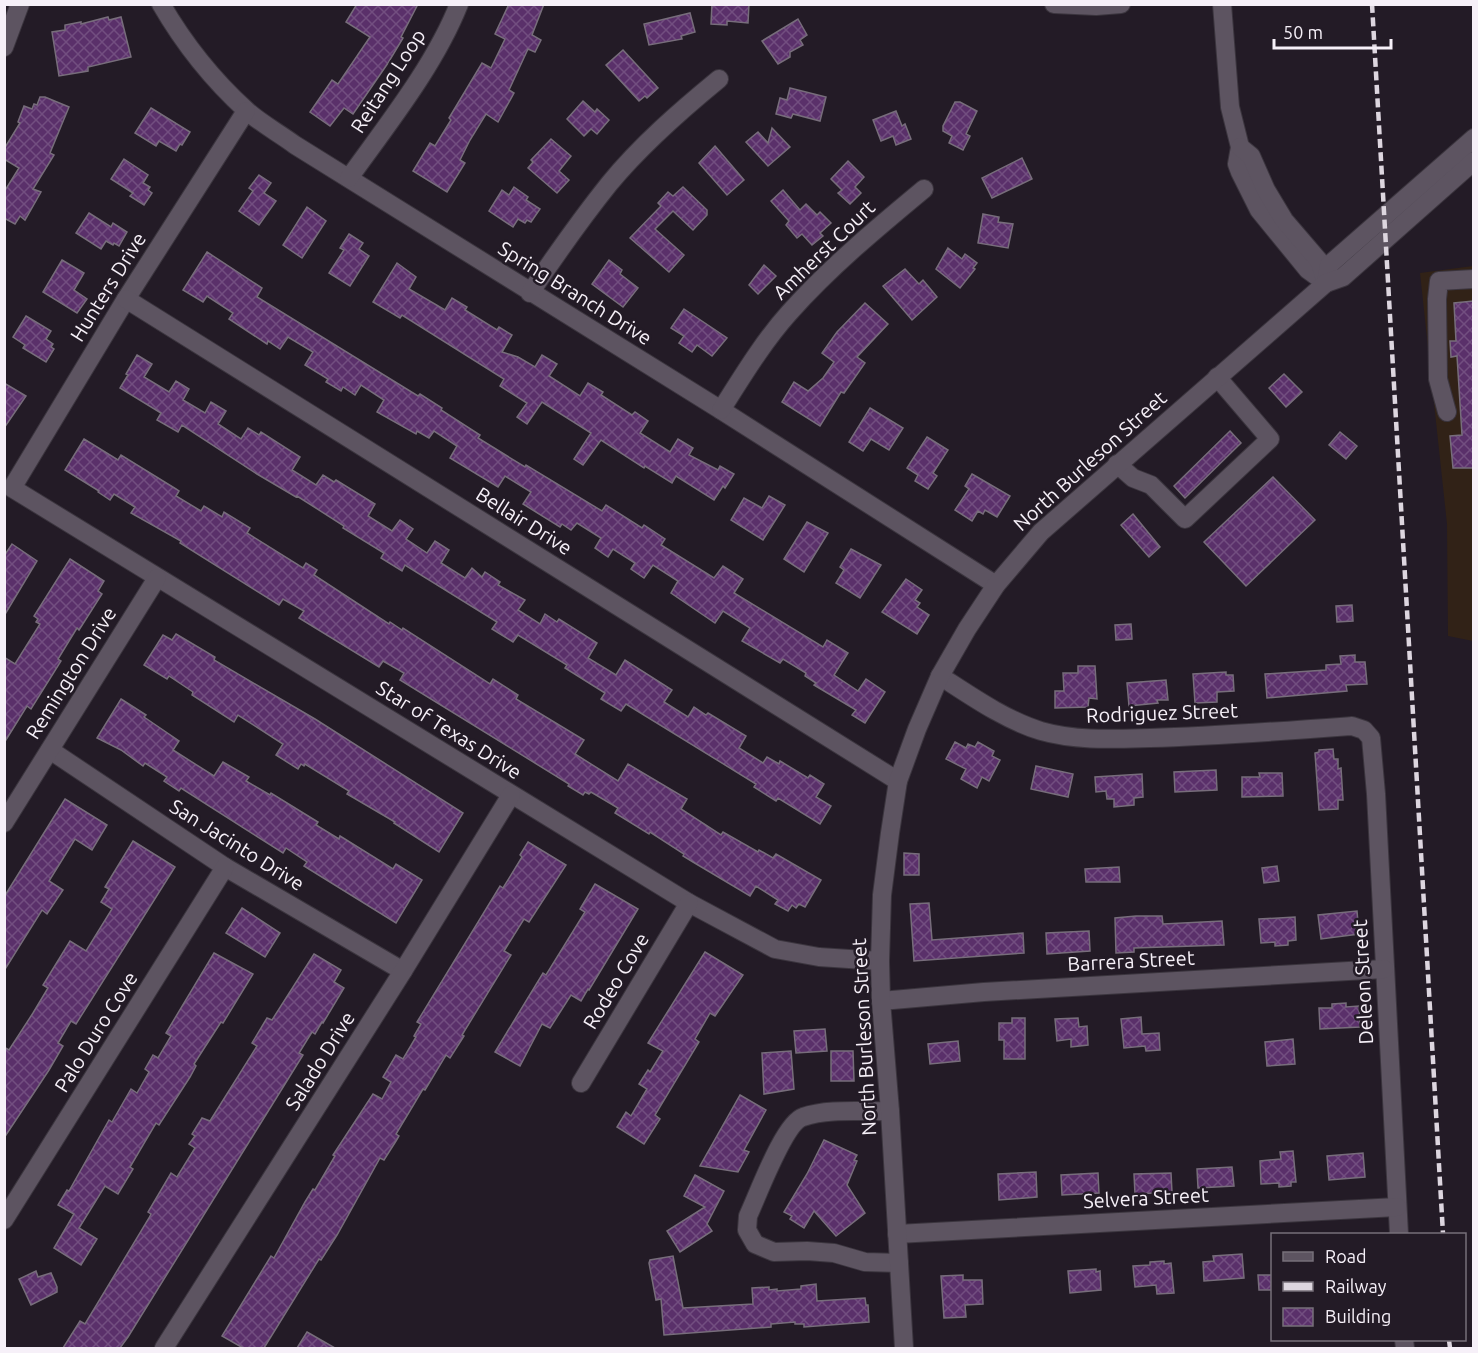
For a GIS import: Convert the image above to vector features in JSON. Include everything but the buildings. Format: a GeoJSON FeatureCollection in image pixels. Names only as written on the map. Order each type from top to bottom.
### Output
{"type":"FeatureCollection","features":[{"type":"Feature","properties":{"kind":"street"},"geometry":{"type":"LineString","coordinates":[[4,46],[20,4]]}},
{"type":"Feature","properties":{"kind":"street","name":"Spring Branch Drive"},"geometry":{"type":"LineString","coordinates":[[161,4],[170,20],[205,66],[246,111],[295,145],[721,410],[996,585]]}},
{"type":"Feature","properties":{"kind":"street","name":"Reitang Loop"},"geometry":{"type":"LineString","coordinates":[[349,178],[433,56],[459,4]]}},
{"type":"Feature","properties":{"kind":"street"},"geometry":{"type":"LineString","coordinates":[[1054,4],[1096,6],[1121,4]]}},
{"type":"Feature","properties":{"kind":"street"},"geometry":{"type":"LineString","coordinates":[[1222,4],[1230,107],[1240,147],[1237,164],[1259,210],[1308,270],[1326,283]]}},
{"type":"Feature","properties":{"kind":"street"},"geometry":{"type":"LineString","coordinates":[[530,293],[567,239],[610,183],[688,105],[719,79]]}},
{"type":"Feature","properties":{"kind":"street","name":"Hunters Drive"},"geometry":{"type":"LineString","coordinates":[[12,488],[126,299],[246,111]]}},
{"type":"Feature","properties":{"kind":"street","name":"North Burleson Street"},"geometry":{"type":"LineString","coordinates":[[1326,283],[1329,265],[1473,138]]}},
{"type":"Feature","properties":{"kind":"street","name":"North Burleson Street"},"geometry":{"type":"LineString","coordinates":[[904,1348],[881,1001],[882,895],[898,781],[940,676],[996,585],[1041,532],[1326,283],[1343,277],[1473,161]]}},
{"type":"Feature","properties":{"kind":"street","name":"Amherst Court"},"geometry":{"type":"LineString","coordinates":[[721,410],[755,357],[788,315],[844,256],[924,189]]}},
{"type":"Feature","properties":{"kind":"street"},"geometry":{"type":"LineString","coordinates":[[1447,412],[1438,379],[1437,299],[1439,281],[1473,279]]}},
{"type":"Feature","properties":{"kind":"street","name":"Bellair Drive"},"geometry":{"type":"LineString","coordinates":[[126,299],[898,781]]}},
{"type":"Feature","properties":{"kind":"street"},"geometry":{"type":"LineString","coordinates":[[1117,464],[1133,478],[1151,485],[1185,519],[1270,439],[1217,377]]}},
{"type":"Feature","properties":{"kind":"street","name":"Star of Texas Drive"},"geometry":{"type":"LineString","coordinates":[[12,488],[689,903],[775,949],[819,957],[880,961]]}},
{"type":"Feature","properties":{"kind":"street","name":"Remington Drive"},"geometry":{"type":"LineString","coordinates":[[4,823],[157,578]]}},
{"type":"Feature","properties":{"kind":"street","name":"Rodriguez Street"},"geometry":{"type":"LineString","coordinates":[[940,676],[1017,722],[1063,736],[1097,740],[1352,726],[1364,730]]}},
{"type":"Feature","properties":{"kind":"street","name":"Deleon Street"},"geometry":{"type":"LineString","coordinates":[[1364,730],[1371,738],[1376,794],[1399,1233]]}},
{"type":"Feature","properties":{"kind":"street","name":"San Jacinto Drive"},"geometry":{"type":"LineString","coordinates":[[50,750],[225,867],[403,971]]}},
{"type":"Feature","properties":{"kind":"street","name":"Salado Drive"},"geometry":{"type":"LineString","coordinates":[[168,1347],[511,795]]}},
{"type":"Feature","properties":{"kind":"street","name":"Palo Duro Cove"},"geometry":{"type":"LineString","coordinates":[[4,1220],[225,867]]}},
{"type":"Feature","properties":{"kind":"street","name":"Rodeo Cove"},"geometry":{"type":"LineString","coordinates":[[581,1083],[689,903]]}},
{"type":"Feature","properties":{"kind":"street","name":"Barrera Street"},"geometry":{"type":"LineString","coordinates":[[881,1001],[984,992],[1384,969]]}},
{"type":"Feature","properties":{"kind":"street"},"geometry":{"type":"LineString","coordinates":[[890,1111],[819,1113],[800,1117],[786,1132],[748,1216],[747,1230],[755,1244],[774,1252],[834,1253],[865,1262],[899,1263]]}},
{"type":"Feature","properties":{"kind":"street","name":"Selvera Street"},"geometry":{"type":"LineString","coordinates":[[897,1234],[1398,1207]]}},
{"type":"Feature","properties":{"kind":"shaded area"},"geometry":{"type":"Polygon","coordinates":[[[1473,266],[1473,641],[1448,636],[1447,524],[1420,273],[1473,266]]]}},
{"type":"Feature","properties":{"kind":"railway"},"geometry":{"type":"LineString","coordinates":[[1372,4],[1443,1233]]}},
{"type":"Feature","properties":{"kind":"railway"},"geometry":{"type":"LineString","coordinates":[[1449,1341],[1450,1348]]}}]}
